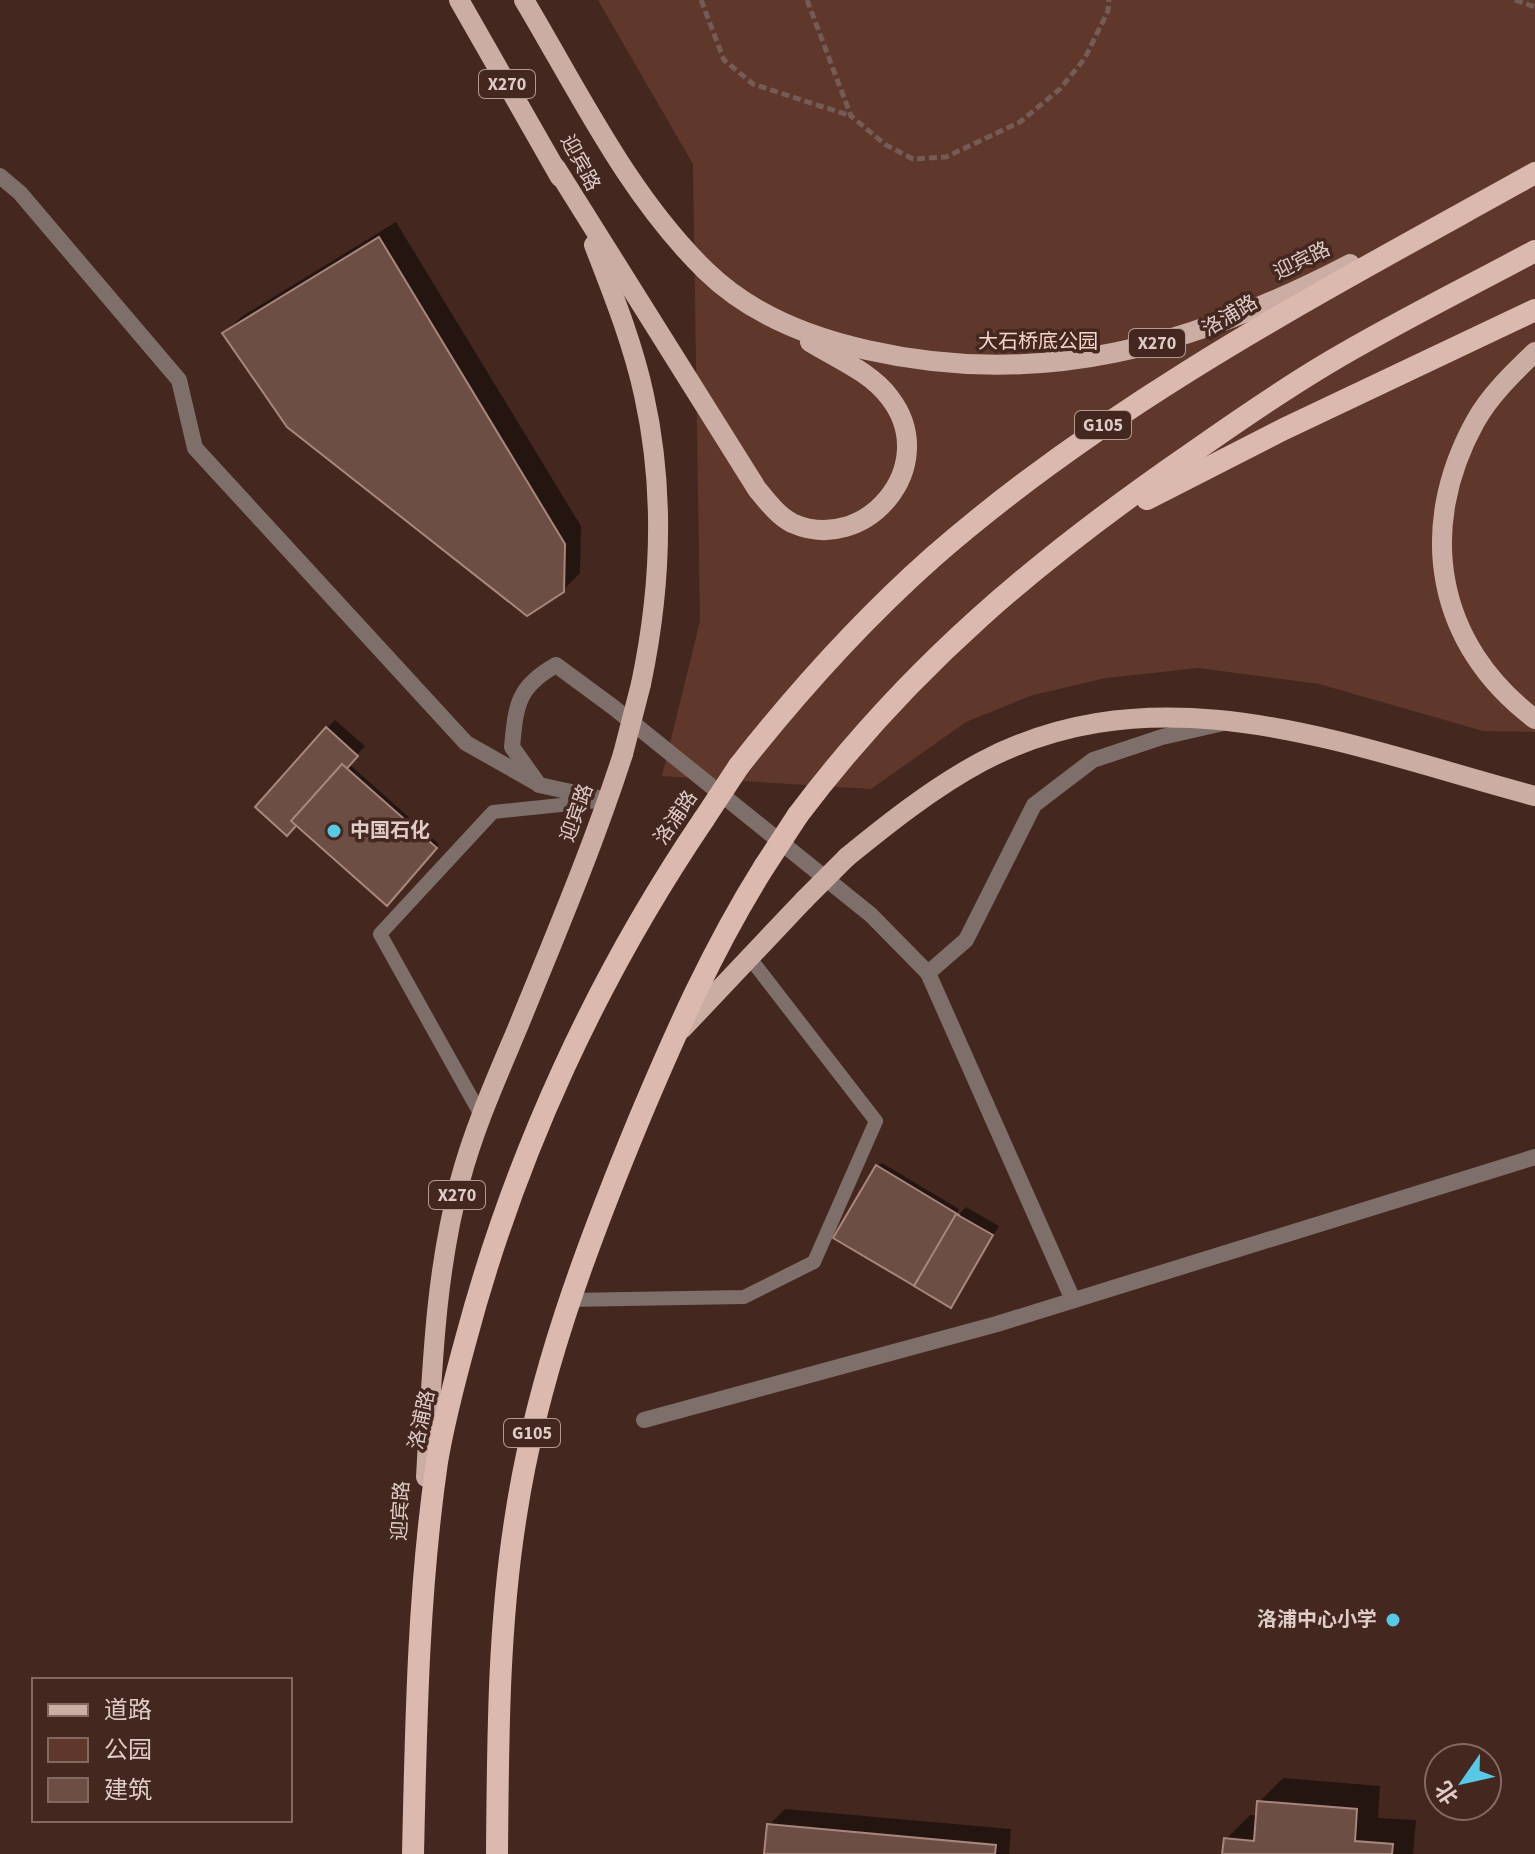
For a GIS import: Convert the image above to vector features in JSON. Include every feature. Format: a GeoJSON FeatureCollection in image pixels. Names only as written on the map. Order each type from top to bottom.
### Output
{"type":"FeatureCollection","features":[{"type":"Feature","properties":{"kind":"highway","name":"洛浦路"},"geometry":{"type":"LineString","coordinates":[[413,1854],[422,1588],[438,1459],[449,1404],[485,1270],[535,1134],[603,988],[679,856],[739,766],[811,678],[934,556],[1098,429],[1205,359],[1535,170]]}},
{"type":"Feature","properties":{"kind":"highway","name":"G105"},"geometry":{"type":"LineString","coordinates":[[497,1854],[501,1663],[514,1531],[534,1422],[568,1300],[620,1166],[705,970],[764,867],[798,815],[870,727],[922,670],[979,616],[1079,535],[1184,458],[1326,364],[1535,251]]}},
{"type":"Feature","properties":{"kind":"highway","name":"G105"},"geometry":{"type":"LineString","coordinates":[[1079,535],[1256,442],[1535,310]]}},
{"type":"Feature","properties":{"kind":"main road","name":"迎宾路"},"geometry":{"type":"LineString","coordinates":[[417,1665],[438,1294],[460,1182],[481,1115],[608,800],[623,754],[654,615],[657,570],[657,487],[651,433],[644,392],[619,311],[590,236],[556,168],[459,0]]}},
{"type":"Feature","properties":{"kind":"main road","name":"迎宾路"},"geometry":{"type":"LineString","coordinates":[[524,0],[624,168],[661,220],[707,272],[751,307],[780,322],[846,345],[944,363],[1012,365],[1110,355],[1209,329],[1305,288],[1535,170]]}},
{"type":"Feature","properties":{"kind":"main road"},"geometry":{"type":"LineString","coordinates":[[556,168],[767,502],[791,522],[816,529],[844,526],[869,515],[890,497],[904,473],[907,435],[896,407],[871,379],[751,307]]}},
{"type":"Feature","properties":{"kind":"main road"},"geometry":{"type":"LineString","coordinates":[[1535,352],[1501,387],[1475,422],[1458,461],[1445,510],[1443,536],[1446,589],[1461,633],[1473,654],[1503,691],[1535,719]]}},
{"type":"Feature","properties":{"kind":"main road"},"geometry":{"type":"LineString","coordinates":[[676,1035],[847,857],[943,785],[1019,745],[1094,724],[1170,717],[1236,720],[1333,741],[1535,796]]}},
{"type":"Feature","properties":{"kind":"street"},"geometry":{"type":"LineString","coordinates":[[0,176],[20,193],[179,380],[195,448],[466,743],[539,785],[608,800]]}},
{"type":"Feature","properties":{"kind":"street"},"geometry":{"type":"LineString","coordinates":[[539,785],[512,747],[516,706],[537,676],[556,665],[613,707],[871,915],[928,973],[1073,1300]]}},
{"type":"Feature","properties":{"kind":"street"},"geometry":{"type":"LineString","coordinates":[[928,973],[966,940],[1034,805],[1093,760],[1162,737],[1236,720]]}},
{"type":"Feature","properties":{"kind":"street"},"geometry":{"type":"LineString","coordinates":[[644,1420],[997,1324],[1535,1157]]}},
{"type":"Feature","properties":{"kind":"lane"},"geometry":{"type":"LineString","coordinates":[[481,1115],[380,934],[493,812],[608,800]]}},
{"type":"Feature","properties":{"kind":"lane"},"geometry":{"type":"LineString","coordinates":[[568,1300],[744,1297],[814,1262],[876,1121],[749,957]]}},
{"type":"Feature","properties":{"kind":"path"},"geometry":{"type":"LineString","coordinates":[[701,0],[724,60],[753,84],[851,116],[886,145],[913,159],[946,157],[1020,122],[1060,89],[1085,58],[1108,11],[1109,0]]}},
{"type":"Feature","properties":{"kind":"path"},"geometry":{"type":"LineString","coordinates":[[807,0],[851,116]]}},
{"type":"Feature","properties":{"kind":"path"},"geometry":{"type":"LineString","coordinates":[[1515,0],[1535,7]]}},
{"type":"Feature","properties":{"kind":"green space","name":"大石桥底公园"},"geometry":{"type":"Polygon","coordinates":[[[598,0],[1535,0],[1535,732],[1483,731],[1319,684],[1198,668],[1106,678],[1033,695],[966,722],[871,789],[662,776],[700,621],[693,164],[598,0]]]}},
{"type":"Feature","properties":{"kind":"building"},"geometry":{"type":"Polygon","coordinates":[[[379,237],[565,544],[564,592],[527,616],[287,427],[222,333],[379,237]]]}},
{"type":"Feature","properties":{"kind":"building"},"geometry":{"type":"Polygon","coordinates":[[[326,727],[358,756],[287,836],[255,807],[326,727]]]}},
{"type":"Feature","properties":{"kind":"building"},"geometry":{"type":"Polygon","coordinates":[[[342,764],[437,848],[387,906],[291,821],[342,764]]]}},
{"type":"Feature","properties":{"kind":"building"},"geometry":{"type":"Polygon","coordinates":[[[876,1165],[959,1215],[916,1287],[833,1238],[876,1165]]]}},
{"type":"Feature","properties":{"kind":"building"},"geometry":{"type":"Polygon","coordinates":[[[956,1214],[993,1235],[951,1308],[914,1286],[956,1214]]]}},
{"type":"Feature","properties":{"kind":"building"},"geometry":{"type":"Polygon","coordinates":[[[1257,1801],[1357,1809],[1355,1841],[1393,1844],[1392,1854],[1222,1854],[1224,1838],[1254,1841],[1257,1801]]]}},
{"type":"Feature","properties":{"kind":"building"},"geometry":{"type":"Polygon","coordinates":[[[767,1824],[996,1845],[995,1854],[764,1854],[767,1824]]]}},
{"type":"Feature","properties":{"kind":"place","name":"中国石化"},"geometry":{"type":"Point","coordinates":[334,831]}},
{"type":"Feature","properties":{"kind":"place","name":"洛浦中心小学"},"geometry":{"type":"Point","coordinates":[1393,1620]}}]}
